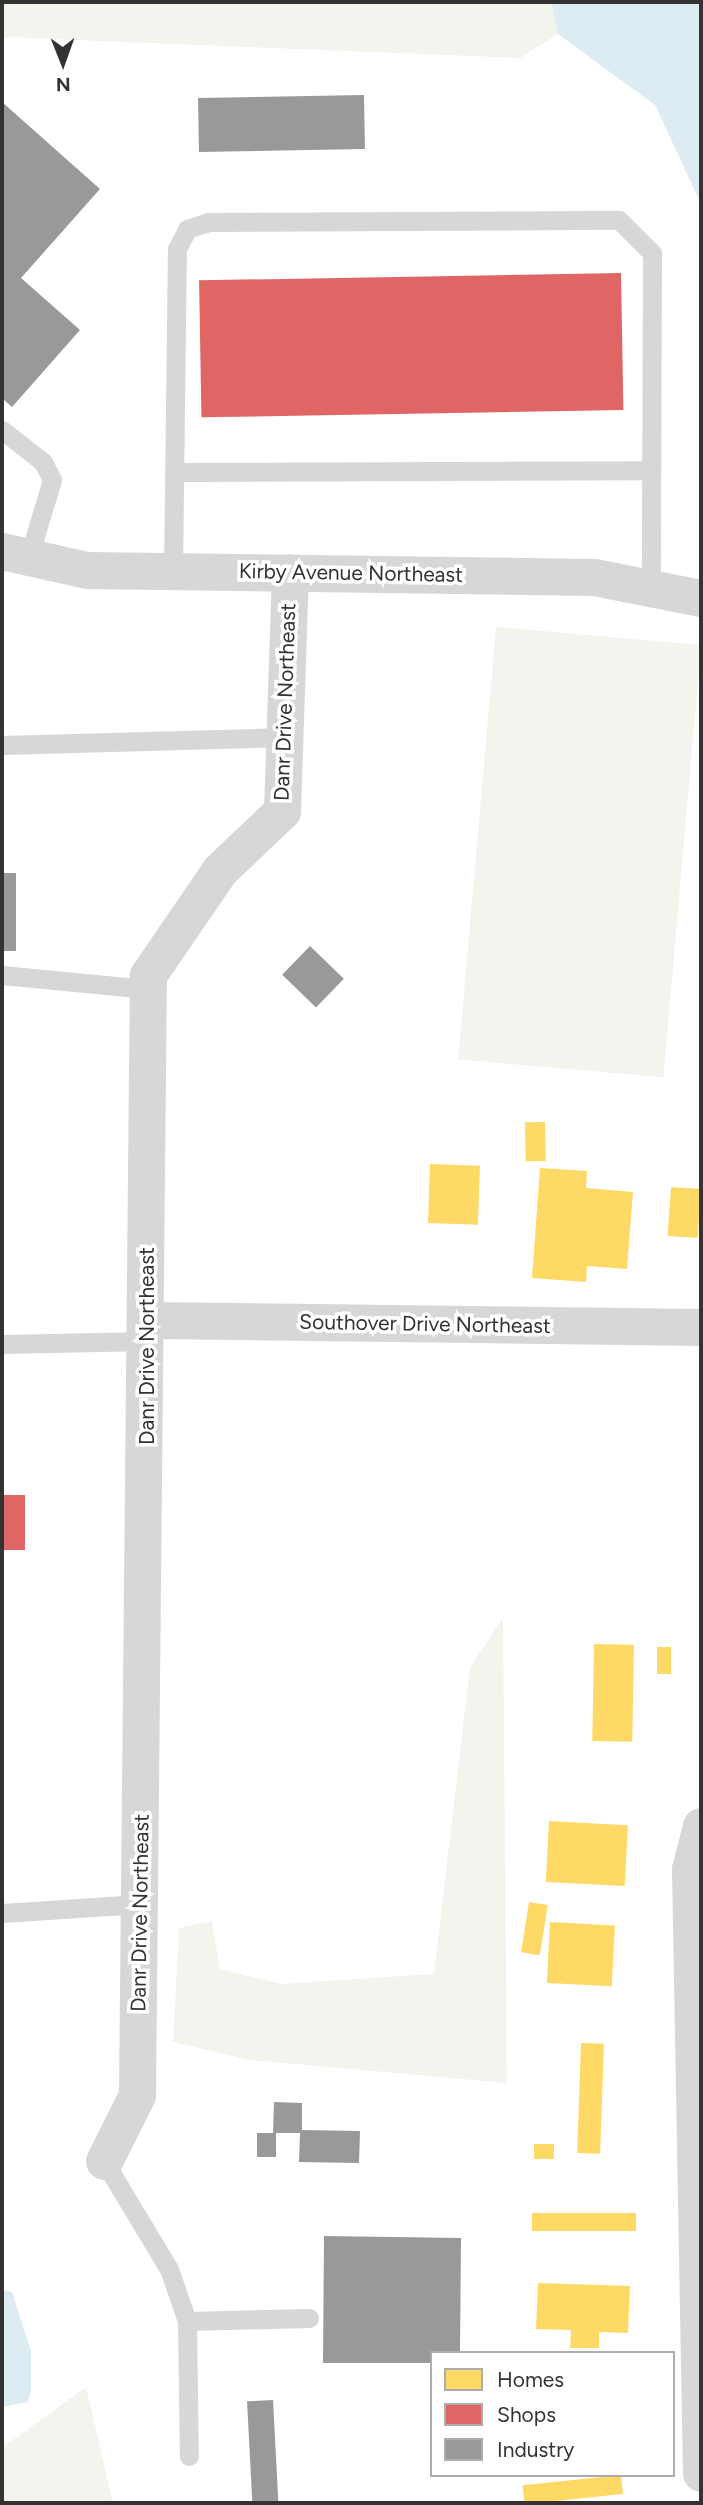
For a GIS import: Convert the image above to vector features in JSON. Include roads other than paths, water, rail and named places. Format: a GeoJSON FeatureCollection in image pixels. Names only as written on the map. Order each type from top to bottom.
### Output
{"type":"FeatureCollection","features":[{"type":"Feature","properties":{"kind":"street","name":"Kirby Avenue Northeast"},"geometry":{"type":"LineString","coordinates":[[15,555],[87,570],[594,577],[701,598]]}},
{"type":"Feature","properties":{"kind":"street","name":"Danr Drive Northeast"},"geometry":{"type":"LineString","coordinates":[[104,2161],[137,2095],[148,1331],[148,975],[220,870],[282,811],[290,572]]}},
{"type":"Feature","properties":{"kind":"street","name":"Southover Drive Northeast"},"geometry":{"type":"LineString","coordinates":[[148,1331],[701,1327]]}},
{"type":"Feature","properties":{"kind":"street"},"geometry":{"type":"LineString","coordinates":[[701,1826],[690,1869],[698,2143],[701,2473]]}},
{"type":"Feature","properties":{"kind":"lane"},"geometry":{"type":"LineString","coordinates":[[173,571],[177,249],[187,229],[209,222],[619,220],[652,253],[651,588]]}},
{"type":"Feature","properties":{"kind":"lane"},"geometry":{"type":"LineString","coordinates":[[2,430],[43,462],[52,481],[15,555]]}},
{"type":"Feature","properties":{"kind":"lane"},"geometry":{"type":"LineString","coordinates":[[175,472],[651,470]]}},
{"type":"Feature","properties":{"kind":"lane"},"geometry":{"type":"LineString","coordinates":[[2,745],[285,737]]}},
{"type":"Feature","properties":{"kind":"lane"},"geometry":{"type":"LineString","coordinates":[[2,975],[147,989]]}},
{"type":"Feature","properties":{"kind":"lane"},"geometry":{"type":"LineString","coordinates":[[2,1345],[148,1331]]}},
{"type":"Feature","properties":{"kind":"lane"},"geometry":{"type":"LineString","coordinates":[[2,1913],[140,1904]]}},
{"type":"Feature","properties":{"kind":"lane"},"geometry":{"type":"LineString","coordinates":[[104,2161],[169,2269],[187,2321],[189,2456]]}},
{"type":"Feature","properties":{"kind":"lane"},"geometry":{"type":"LineString","coordinates":[[187,2321],[309,2318]]}}]}
